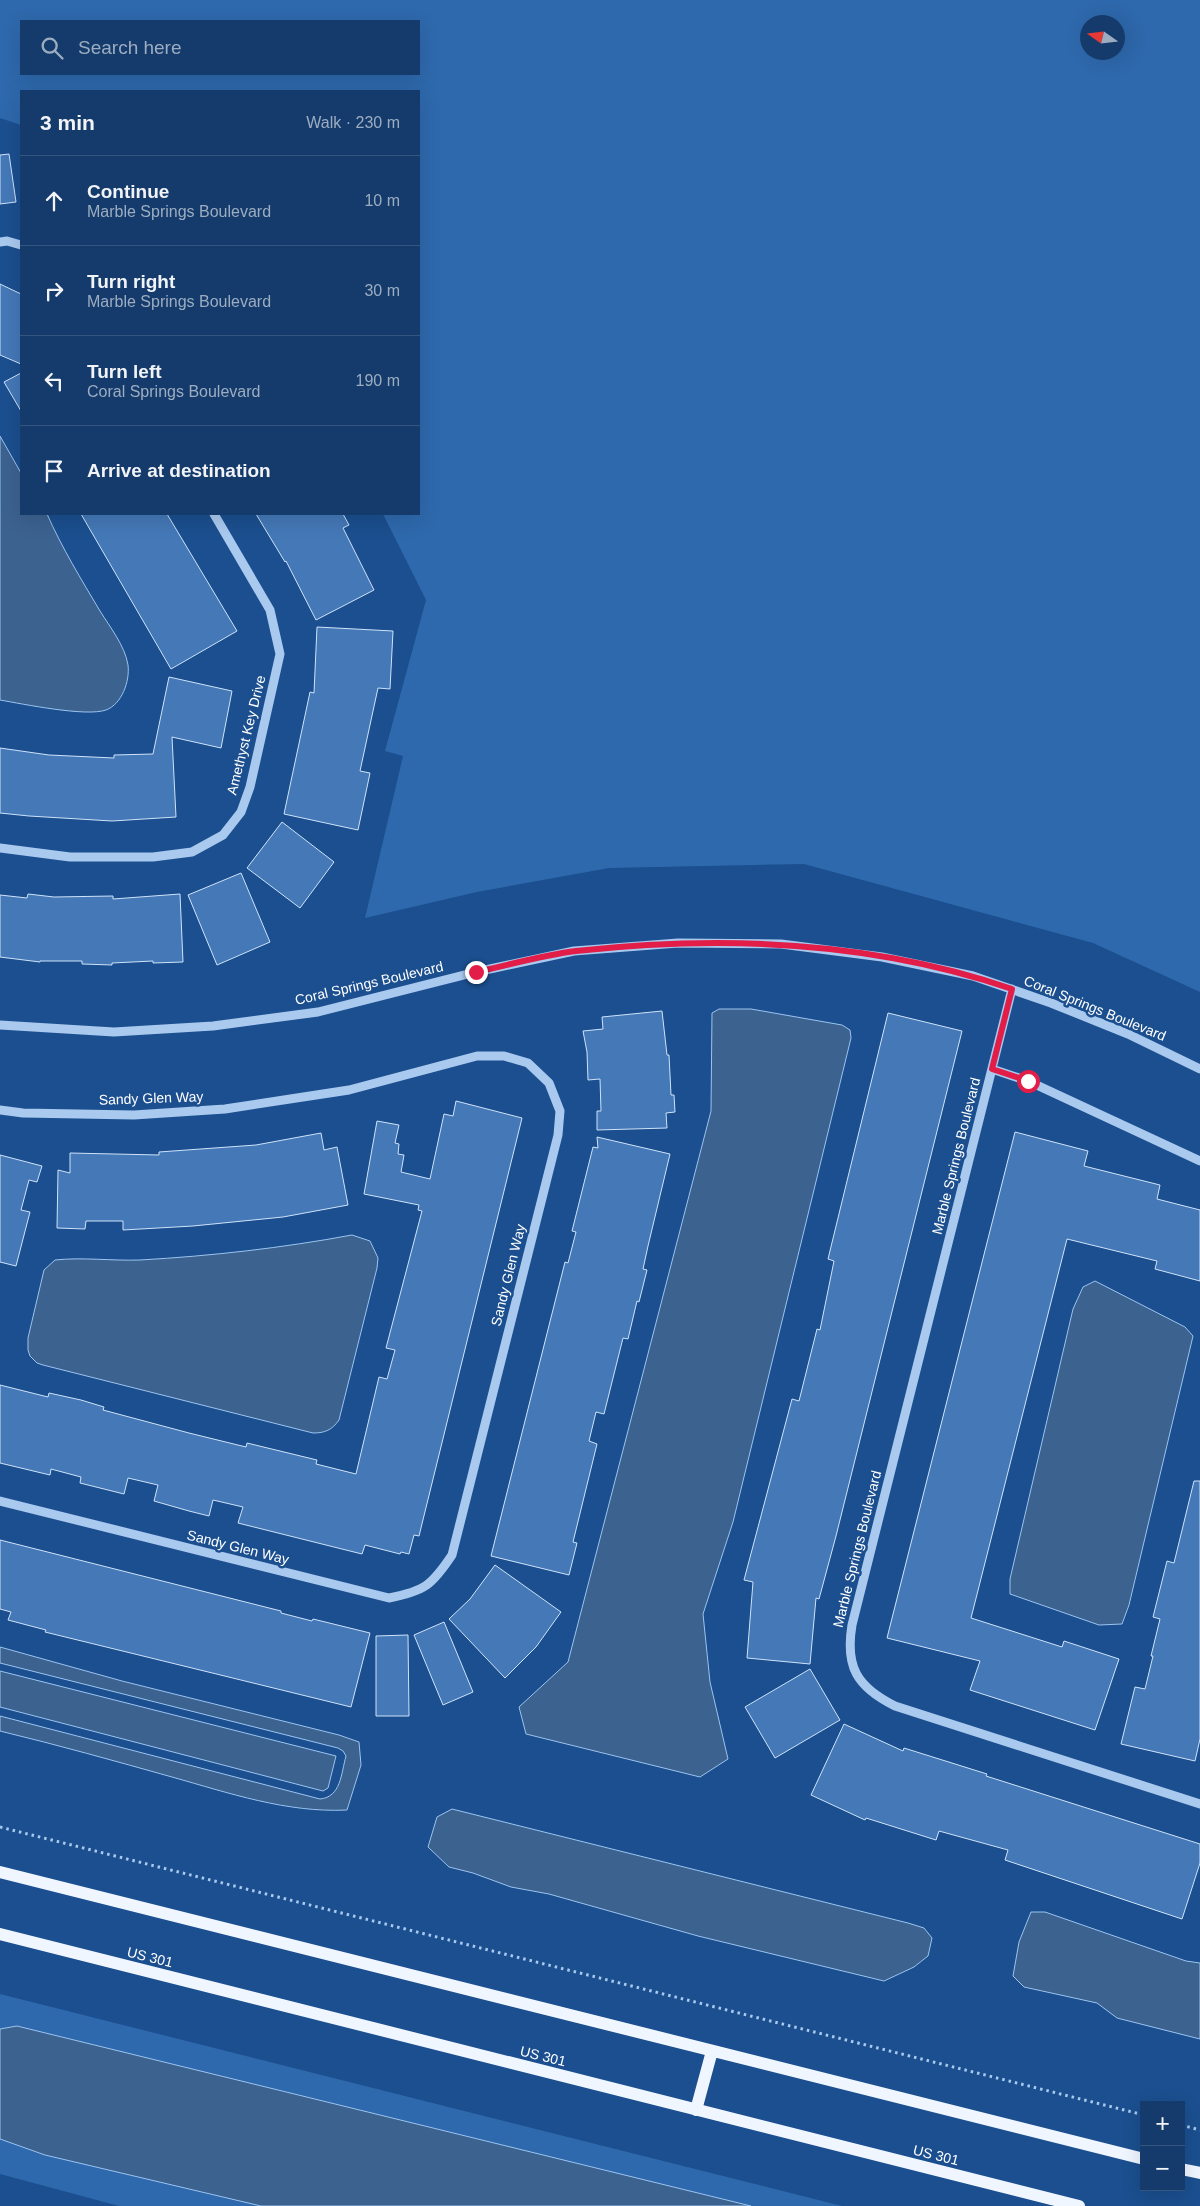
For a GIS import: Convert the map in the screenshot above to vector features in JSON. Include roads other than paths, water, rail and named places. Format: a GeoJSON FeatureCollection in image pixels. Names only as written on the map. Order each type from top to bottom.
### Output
{"type":"FeatureCollection","features":[{"type":"Feature","properties":{"kind":"main road"},"geometry":{"type":"LineString","coordinates":[[0,1872],[1140,2158]]}},
{"type":"Feature","properties":{"kind":"main road","name":"US 301"},"geometry":{"type":"LineString","coordinates":[[0,1934],[1078,2206]]}},
{"type":"Feature","properties":{"kind":"main road"},"geometry":{"type":"LineString","coordinates":[[696,2110],[712,2051]]}},
{"type":"Feature","properties":{"kind":"main road"},"geometry":{"type":"LineString","coordinates":[[1185,2170],[1200,2173]]}},
{"type":"Feature","properties":{"kind":"street"},"geometry":{"type":"LineString","coordinates":[[0,242],[7,241],[20,244]]}},
{"type":"Feature","properties":{"kind":"street","name":"Amethyst Key Drive"},"geometry":{"type":"LineString","coordinates":[[0,848],[70,857],[153,857],[192,852],[223,834],[241,812],[250,787],[280,654],[270,610],[215,515]]}},
{"type":"Feature","properties":{"kind":"street","name":"Coral Springs Boulevard"},"geometry":{"type":"LineString","coordinates":[[0,1024],[114,1032],[213,1026],[318,1012],[476,972],[574,951],[678,943],[782,944],[882,957],[973,976],[1051,1003],[1128,1034],[1200,1069]]}},
{"type":"Feature","properties":{"kind":"street","name":"Marble Springs Boulevard"},"geometry":{"type":"LineString","coordinates":[[1012,989],[852,1625],[848,1644],[850,1659],[862,1684],[876,1697],[895,1706],[1200,1804]]}},
{"type":"Feature","properties":{"kind":"street","name":"Sandy Glen Way"},"geometry":{"type":"LineString","coordinates":[[0,1110],[23,1113],[134,1115],[225,1109],[349,1090],[477,1056],[504,1056],[528,1063],[549,1083],[560,1111],[558,1136],[452,1555],[436,1578],[413,1594],[389,1598],[0,1501]]}},
{"type":"Feature","properties":{"kind":"street","name":"Marble Springs Boulevard"},"geometry":{"type":"LineString","coordinates":[[992,1069],[1037,1085],[1200,1162]]}}]}
